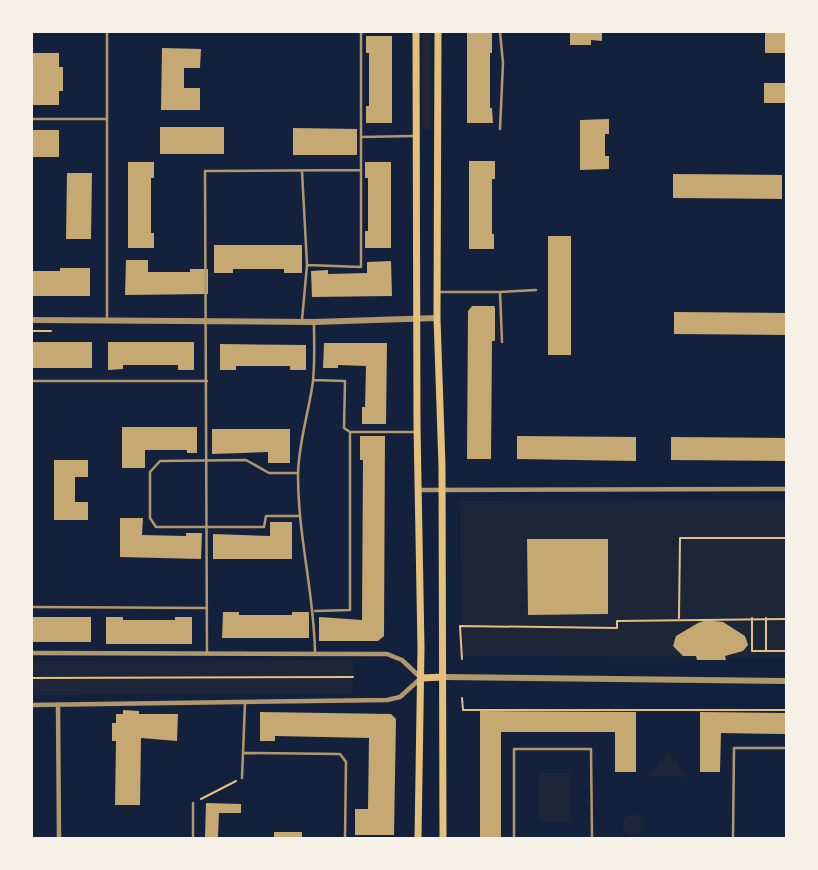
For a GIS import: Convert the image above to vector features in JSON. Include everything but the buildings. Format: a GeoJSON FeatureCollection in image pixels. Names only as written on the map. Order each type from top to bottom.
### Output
{"type":"FeatureCollection","features":[{"type":"Feature","properties":{"kind":"main road"},"geometry":{"type":"LineString","coordinates":[[416,32],[421,678],[418,838]]}},
{"type":"Feature","properties":{"kind":"main road"},"geometry":{"type":"LineString","coordinates":[[438,32],[437,318],[442,489],[443,838]]}},
{"type":"Feature","properties":{"kind":"main road"},"geometry":{"type":"LineString","coordinates":[[421,678],[443,677]]}},
{"type":"Feature","properties":{"kind":"street"},"geometry":{"type":"LineString","coordinates":[[32,320],[314,322],[437,318]]}},
{"type":"Feature","properties":{"kind":"street"},"geometry":{"type":"LineString","coordinates":[[418,490],[786,489]]}},
{"type":"Feature","properties":{"kind":"street"},"geometry":{"type":"LineString","coordinates":[[32,653],[387,654],[402,660],[421,678],[400,697],[387,700],[32,705]]}},
{"type":"Feature","properties":{"kind":"street"},"geometry":{"type":"LineString","coordinates":[[443,677],[786,681]]}},
{"type":"Feature","properties":{"kind":"street"},"geometry":{"type":"LineString","coordinates":[[58,705],[59,838]]}},
{"type":"Feature","properties":{"kind":"lane"},"geometry":{"type":"LineString","coordinates":[[107,32],[107,319]]}},
{"type":"Feature","properties":{"kind":"lane"},"geometry":{"type":"LineString","coordinates":[[307,265],[362,267],[361,32],[364,32]]}},
{"type":"Feature","properties":{"kind":"lane"},"geometry":{"type":"LineString","coordinates":[[500,32],[503,63],[500,129]]}},
{"type":"Feature","properties":{"kind":"lane"},"geometry":{"type":"LineString","coordinates":[[32,119],[107,119]]}},
{"type":"Feature","properties":{"kind":"lane"},"geometry":{"type":"LineString","coordinates":[[361,137],[416,136]]}},
{"type":"Feature","properties":{"kind":"lane"},"geometry":{"type":"LineString","coordinates":[[302,170],[307,265],[302,321]]}},
{"type":"Feature","properties":{"kind":"lane"},"geometry":{"type":"LineString","coordinates":[[206,654],[208,528],[205,172],[361,170]]}},
{"type":"Feature","properties":{"kind":"lane"},"geometry":{"type":"LineString","coordinates":[[438,292],[536,290]]}},
{"type":"Feature","properties":{"kind":"lane"},"geometry":{"type":"LineString","coordinates":[[500,292],[502,342]]}},
{"type":"Feature","properties":{"kind":"lane"},"geometry":{"type":"LineString","coordinates":[[314,322],[313,380],[298,473],[315,654]]}},
{"type":"Feature","properties":{"kind":"lane"},"geometry":{"type":"LineString","coordinates":[[313,380],[345,381],[344,428],[351,432],[417,432]]}},
{"type":"Feature","properties":{"kind":"lane"},"geometry":{"type":"LineString","coordinates":[[32,381],[207,381]]}},
{"type":"Feature","properties":{"kind":"lane"},"geometry":{"type":"LineString","coordinates":[[313,611],[350,610],[351,432]]}},
{"type":"Feature","properties":{"kind":"lane"},"geometry":{"type":"LineString","coordinates":[[298,473],[269,472],[246,460],[160,461],[150,472],[150,518],[156,527],[208,528],[264,527],[266,516],[300,516]]}},
{"type":"Feature","properties":{"kind":"lane"},"geometry":{"type":"LineString","coordinates":[[32,607],[207,608]]}},
{"type":"Feature","properties":{"kind":"lane"},"geometry":{"type":"LineString","coordinates":[[242,778],[245,703]]}},
{"type":"Feature","properties":{"kind":"lane"},"geometry":{"type":"LineString","coordinates":[[733,838],[734,748],[786,748]]}},
{"type":"Feature","properties":{"kind":"lane"},"geometry":{"type":"LineString","coordinates":[[514,838],[514,750],[578,749],[591,749],[592,838]]}},
{"type":"Feature","properties":{"kind":"lane"},"geometry":{"type":"LineString","coordinates":[[244,754],[340,754],[345,762],[345,838]]}},
{"type":"Feature","properties":{"kind":"lane"},"geometry":{"type":"LineString","coordinates":[[193,838],[194,803]]}},
{"type":"Feature","properties":{"kind":"path"},"geometry":{"type":"LineString","coordinates":[[32,331],[51,331]]}},
{"type":"Feature","properties":{"kind":"path"},"geometry":{"type":"LineString","coordinates":[[679,619],[680,538],[786,538]]}},
{"type":"Feature","properties":{"kind":"path"},"geometry":{"type":"LineString","coordinates":[[752,618],[752,651],[786,651]]}},
{"type":"Feature","properties":{"kind":"path"},"geometry":{"type":"LineString","coordinates":[[766,618],[766,651]]}},
{"type":"Feature","properties":{"kind":"path"},"geometry":{"type":"LineString","coordinates":[[462,659],[460,626],[617,628],[617,621],[786,619]]}},
{"type":"Feature","properties":{"kind":"path"},"geometry":{"type":"LineString","coordinates":[[32,678],[353,677]]}},
{"type":"Feature","properties":{"kind":"path"},"geometry":{"type":"LineString","coordinates":[[463,698],[463,710],[786,710]]}},
{"type":"Feature","properties":{"kind":"path"},"geometry":{"type":"LineString","coordinates":[[194,803],[242,778]]}},
{"type":"Feature","properties":{"kind":"shaded area"},"geometry":{"type":"Polygon","coordinates":[[[422,34],[431,34],[431,130],[422,130],[422,34]]]}},
{"type":"Feature","properties":{"kind":"shaded area"},"geometry":{"type":"Polygon","coordinates":[[[786,500],[786,658],[462,656],[460,501],[786,500]]]}},
{"type":"Feature","properties":{"kind":"shaded area"},"geometry":{"type":"Polygon","coordinates":[[[354,660],[352,694],[32,695],[32,661],[354,660]]]}},
{"type":"Feature","properties":{"kind":"shaded area"},"geometry":{"type":"Polygon","coordinates":[[[668,751],[688,777],[648,776],[668,751]]]}},
{"type":"Feature","properties":{"kind":"shaded area"},"geometry":{"type":"Polygon","coordinates":[[[539,773],[571,773],[571,823],[539,822],[539,773]]]}},
{"type":"Feature","properties":{"kind":"shaded area"},"geometry":{"type":"Polygon","coordinates":[[[634,814],[642,817],[645,825],[642,833],[634,836],[626,833],[623,825],[626,817],[634,814]]]}}]}
